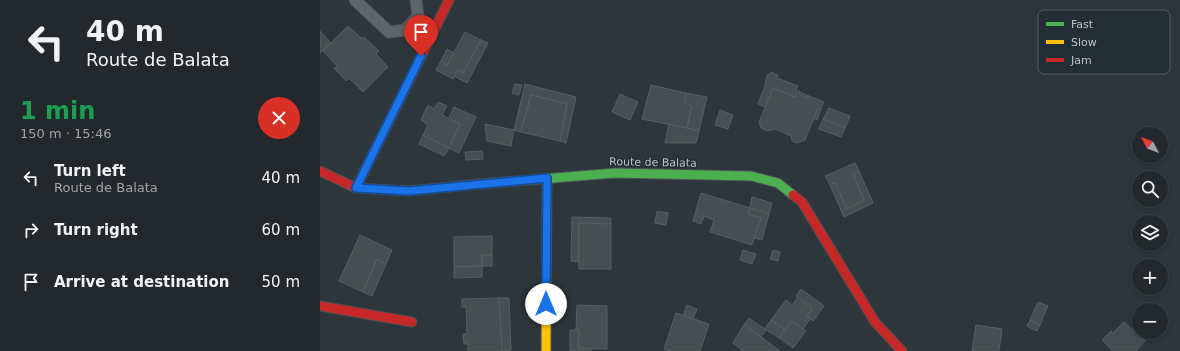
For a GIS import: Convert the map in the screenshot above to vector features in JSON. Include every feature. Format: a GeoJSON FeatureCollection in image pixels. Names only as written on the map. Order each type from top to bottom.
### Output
{"type":"FeatureCollection","features":[{"type":"Feature","properties":{"kind":"main road"},"geometry":{"type":"LineString","coordinates":[[356,188],[449,0]]}},
{"type":"Feature","properties":{"kind":"main road","name":"Route de Balata"},"geometry":{"type":"LineString","coordinates":[[320,171],[356,188],[409,191],[615,173],[751,176],[778,183],[802,202],[875,322],[902,351]]}},
{"type":"Feature","properties":{"kind":"main road"},"geometry":{"type":"LineString","coordinates":[[546,351],[547,178]]}},
{"type":"Feature","properties":{"kind":"main road"},"geometry":{"type":"LineString","coordinates":[[320,306],[412,322]]}},
{"type":"Feature","properties":{"kind":"lane"},"geometry":{"type":"LineString","coordinates":[[355,0],[389,32],[406,30],[418,16],[416,0]]}},
{"type":"Feature","properties":{"kind":"building"},"geometry":{"type":"Polygon","coordinates":[[[348,26],[362,39],[364,37],[379,51],[376,54],[388,67],[363,92],[349,78],[346,81],[334,68],[337,66],[323,51],[348,26]]]}},
{"type":"Feature","properties":{"kind":"building"},"geometry":{"type":"Polygon","coordinates":[[[320,31],[331,43],[320,53],[320,31]]]}},
{"type":"Feature","properties":{"kind":"building"},"geometry":{"type":"Polygon","coordinates":[[[465,32],[481,40],[463,73],[458,69],[453,79],[436,70],[441,61],[447,65],[465,32]]]}},
{"type":"Feature","properties":{"kind":"building"},"geometry":{"type":"Polygon","coordinates":[[[481,40],[488,43],[467,83],[454,76],[458,69],[463,73],[481,40]]]}},
{"type":"Feature","properties":{"kind":"building"},"geometry":{"type":"Polygon","coordinates":[[[447,49],[454,53],[447,65],[441,61],[447,49]]]}},
{"type":"Feature","properties":{"kind":"building"},"geometry":{"type":"Polygon","coordinates":[[[771,72],[778,75],[777,78],[798,86],[796,90],[809,96],[808,98],[796,93],[795,97],[773,88],[765,107],[758,104],[768,74],[770,75],[771,72]]]}},
{"type":"Feature","properties":{"kind":"building"},"geometry":{"type":"Polygon","coordinates":[[[515,84],[522,85],[519,95],[512,93],[515,84]]]}},
{"type":"Feature","properties":{"kind":"building"},"geometry":{"type":"Polygon","coordinates":[[[525,84],[576,97],[566,143],[560,141],[567,104],[531,95],[521,132],[514,130],[525,84]]]}},
{"type":"Feature","properties":{"kind":"building"},"geometry":{"type":"Polygon","coordinates":[[[651,85],[686,93],[684,103],[692,106],[687,128],[642,119],[651,85]]]}},
{"type":"Feature","properties":{"kind":"building"},"geometry":{"type":"Polygon","coordinates":[[[773,88],[795,97],[796,93],[824,102],[821,109],[818,108],[805,140],[797,143],[792,141],[791,136],[775,129],[767,131],[761,128],[759,122],[773,88]]]}},
{"type":"Feature","properties":{"kind":"building"},"geometry":{"type":"Polygon","coordinates":[[[686,93],[707,97],[699,131],[687,128],[692,106],[684,103],[686,93]]]}},
{"type":"Feature","properties":{"kind":"building"},"geometry":{"type":"Polygon","coordinates":[[[620,94],[638,102],[630,120],[612,112],[620,94]]]}},
{"type":"Feature","properties":{"kind":"building"},"geometry":{"type":"Polygon","coordinates":[[[531,95],[567,104],[560,141],[521,132],[531,95]]]}},
{"type":"Feature","properties":{"kind":"building"},"geometry":{"type":"Polygon","coordinates":[[[438,102],[447,106],[442,115],[460,124],[449,148],[423,135],[428,125],[421,120],[428,105],[434,109],[438,102]]]}},
{"type":"Feature","properties":{"kind":"building"},"geometry":{"type":"Polygon","coordinates":[[[454,107],[476,117],[459,153],[449,148],[460,124],[449,118],[454,107]]]}},
{"type":"Feature","properties":{"kind":"building"},"geometry":{"type":"Polygon","coordinates":[[[818,108],[821,109],[817,120],[814,118],[818,108]]]}},
{"type":"Feature","properties":{"kind":"building"},"geometry":{"type":"Polygon","coordinates":[[[829,108],[850,116],[845,128],[823,119],[829,108]]]}},
{"type":"Feature","properties":{"kind":"building"},"geometry":{"type":"Polygon","coordinates":[[[720,110],[733,115],[728,129],[715,125],[720,110]]]}},
{"type":"Feature","properties":{"kind":"building"},"geometry":{"type":"Polygon","coordinates":[[[823,119],[845,128],[841,137],[819,129],[823,119]]]}},
{"type":"Feature","properties":{"kind":"building"},"geometry":{"type":"Polygon","coordinates":[[[485,124],[514,130],[511,146],[487,141],[485,124]]]}},
{"type":"Feature","properties":{"kind":"building"},"geometry":{"type":"Polygon","coordinates":[[[669,124],[699,131],[696,143],[665,143],[669,124]]]}},
{"type":"Feature","properties":{"kind":"building"},"geometry":{"type":"Polygon","coordinates":[[[423,135],[449,148],[444,156],[419,144],[423,135]]]}},
{"type":"Feature","properties":{"kind":"building"},"geometry":{"type":"Polygon","coordinates":[[[482,151],[483,159],[466,160],[465,152],[482,151]]]}},
{"type":"Feature","properties":{"kind":"building"},"geometry":{"type":"Polygon","coordinates":[[[855,163],[859,171],[853,174],[864,200],[847,209],[835,183],[830,185],[825,176],[855,163]]]}},
{"type":"Feature","properties":{"kind":"building"},"geometry":{"type":"Polygon","coordinates":[[[859,171],[873,203],[844,217],[830,185],[835,183],[847,209],[864,200],[853,174],[859,171]]]}},
{"type":"Feature","properties":{"kind":"building"},"geometry":{"type":"Polygon","coordinates":[[[701,193],[750,208],[748,214],[761,218],[752,245],[710,232],[714,220],[704,216],[701,224],[693,221],[701,193]]]}},
{"type":"Feature","properties":{"kind":"building"},"geometry":{"type":"Polygon","coordinates":[[[752,197],[772,203],[769,214],[750,208],[752,197]]]}},
{"type":"Feature","properties":{"kind":"building"},"geometry":{"type":"Polygon","coordinates":[[[750,208],[769,214],[762,240],[754,238],[761,218],[748,214],[750,208]]]}},
{"type":"Feature","properties":{"kind":"building"},"geometry":{"type":"Polygon","coordinates":[[[657,211],[668,213],[666,225],[655,223],[657,211]]]}},
{"type":"Feature","properties":{"kind":"building"},"geometry":{"type":"Polygon","coordinates":[[[572,217],[611,218],[611,224],[579,223],[579,262],[571,261],[572,217]]]}},
{"type":"Feature","properties":{"kind":"building"},"geometry":{"type":"Polygon","coordinates":[[[579,223],[611,224],[611,269],[579,269],[579,223]]]}},
{"type":"Feature","properties":{"kind":"building"},"geometry":{"type":"Polygon","coordinates":[[[360,235],[392,250],[386,264],[377,259],[363,292],[339,281],[360,235]]]}},
{"type":"Feature","properties":{"kind":"building"},"geometry":{"type":"Polygon","coordinates":[[[492,236],[492,255],[482,255],[482,266],[454,267],[454,237],[492,236]]]}},
{"type":"Feature","properties":{"kind":"building"},"geometry":{"type":"Polygon","coordinates":[[[743,250],[756,254],[752,264],[740,260],[743,250]]]}},
{"type":"Feature","properties":{"kind":"building"},"geometry":{"type":"Polygon","coordinates":[[[773,250],[780,252],[778,261],[770,259],[773,250]]]}},
{"type":"Feature","properties":{"kind":"building"},"geometry":{"type":"Polygon","coordinates":[[[482,255],[492,255],[492,266],[482,266],[482,255]]]}},
{"type":"Feature","properties":{"kind":"building"},"geometry":{"type":"Polygon","coordinates":[[[377,259],[386,264],[372,296],[363,292],[377,259]]]}},
{"type":"Feature","properties":{"kind":"building"},"geometry":{"type":"Polygon","coordinates":[[[482,266],[482,277],[454,278],[454,267],[482,266]]]}},
{"type":"Feature","properties":{"kind":"building"},"geometry":{"type":"Polygon","coordinates":[[[801,289],[824,306],[813,321],[807,316],[812,309],[796,296],[801,289]]]}},
{"type":"Feature","properties":{"kind":"building"},"geometry":{"type":"Polygon","coordinates":[[[798,297],[812,309],[807,316],[810,319],[803,329],[792,321],[785,330],[771,320],[786,300],[792,305],[798,297]]]}},
{"type":"Feature","properties":{"kind":"building"},"geometry":{"type":"Polygon","coordinates":[[[499,298],[509,298],[511,350],[502,351],[499,298]]]}},
{"type":"Feature","properties":{"kind":"building"},"geometry":{"type":"Polygon","coordinates":[[[499,298],[502,351],[468,351],[468,344],[464,344],[463,334],[467,334],[466,307],[462,307],[462,299],[499,298]]]}},
{"type":"Feature","properties":{"kind":"building"},"geometry":{"type":"Polygon","coordinates":[[[1038,302],[1048,306],[1040,325],[1030,320],[1038,302]]]}},
{"type":"Feature","properties":{"kind":"building"},"geometry":{"type":"Polygon","coordinates":[[[577,305],[607,306],[607,349],[578,348],[579,330],[576,330],[577,305]]]}},
{"type":"Feature","properties":{"kind":"building"},"geometry":{"type":"Polygon","coordinates":[[[687,305],[697,309],[693,319],[683,316],[687,305]]]}},
{"type":"Feature","properties":{"kind":"building"},"geometry":{"type":"Polygon","coordinates":[[[676,313],[709,324],[700,351],[671,351],[664,349],[676,313]]]}},
{"type":"Feature","properties":{"kind":"building"},"geometry":{"type":"Polygon","coordinates":[[[749,318],[766,330],[761,337],[744,324],[749,318]]]}},
{"type":"Feature","properties":{"kind":"building"},"geometry":{"type":"Polygon","coordinates":[[[771,320],[785,330],[779,338],[765,329],[771,320]]]}},
{"type":"Feature","properties":{"kind":"building"},"geometry":{"type":"Polygon","coordinates":[[[1030,320],[1040,325],[1037,331],[1027,326],[1030,320]]]}},
{"type":"Feature","properties":{"kind":"building"},"geometry":{"type":"Polygon","coordinates":[[[792,321],[806,331],[793,348],[779,338],[792,321]]]}},
{"type":"Feature","properties":{"kind":"building"},"geometry":{"type":"Polygon","coordinates":[[[1124,322],[1132,329],[1132,339],[1143,339],[1145,341],[1136,351],[1113,351],[1102,340],[1111,331],[1113,333],[1124,322]]]}},
{"type":"Feature","properties":{"kind":"building"},"geometry":{"type":"Polygon","coordinates":[[[744,324],[780,351],[743,351],[733,343],[744,324]]]}},
{"type":"Feature","properties":{"kind":"building"},"geometry":{"type":"Polygon","coordinates":[[[976,325],[1002,329],[999,351],[972,351],[976,325]]]}},
{"type":"Feature","properties":{"kind":"building"},"geometry":{"type":"Polygon","coordinates":[[[570,330],[579,330],[578,348],[591,349],[591,351],[570,351],[570,330]]]}},
{"type":"Feature","properties":{"kind":"traffic: fast"},"geometry":{"type":"LineString","coordinates":[[480,184],[615,173],[751,176],[778,183],[793,195]]}},
{"type":"Feature","properties":{"kind":"traffic: slow"},"geometry":{"type":"LineString","coordinates":[[546,351],[547,178]]}},
{"type":"Feature","properties":{"kind":"traffic: jam"},"geometry":{"type":"LineString","coordinates":[[356,188],[449,0]]}},
{"type":"Feature","properties":{"kind":"traffic: jam"},"geometry":{"type":"LineString","coordinates":[[320,171],[356,188],[409,191],[480,184]]}},
{"type":"Feature","properties":{"kind":"traffic: jam"},"geometry":{"type":"LineString","coordinates":[[793,195],[802,202],[875,322],[902,351]]}},
{"type":"Feature","properties":{"kind":"traffic: jam"},"geometry":{"type":"LineString","coordinates":[[320,306],[412,322]]}},
{"type":"Feature","properties":{"kind":"route"},"geometry":{"type":"LineString","coordinates":[[421,56],[356,188],[409,191],[547,178],[546,304]]}}]}
